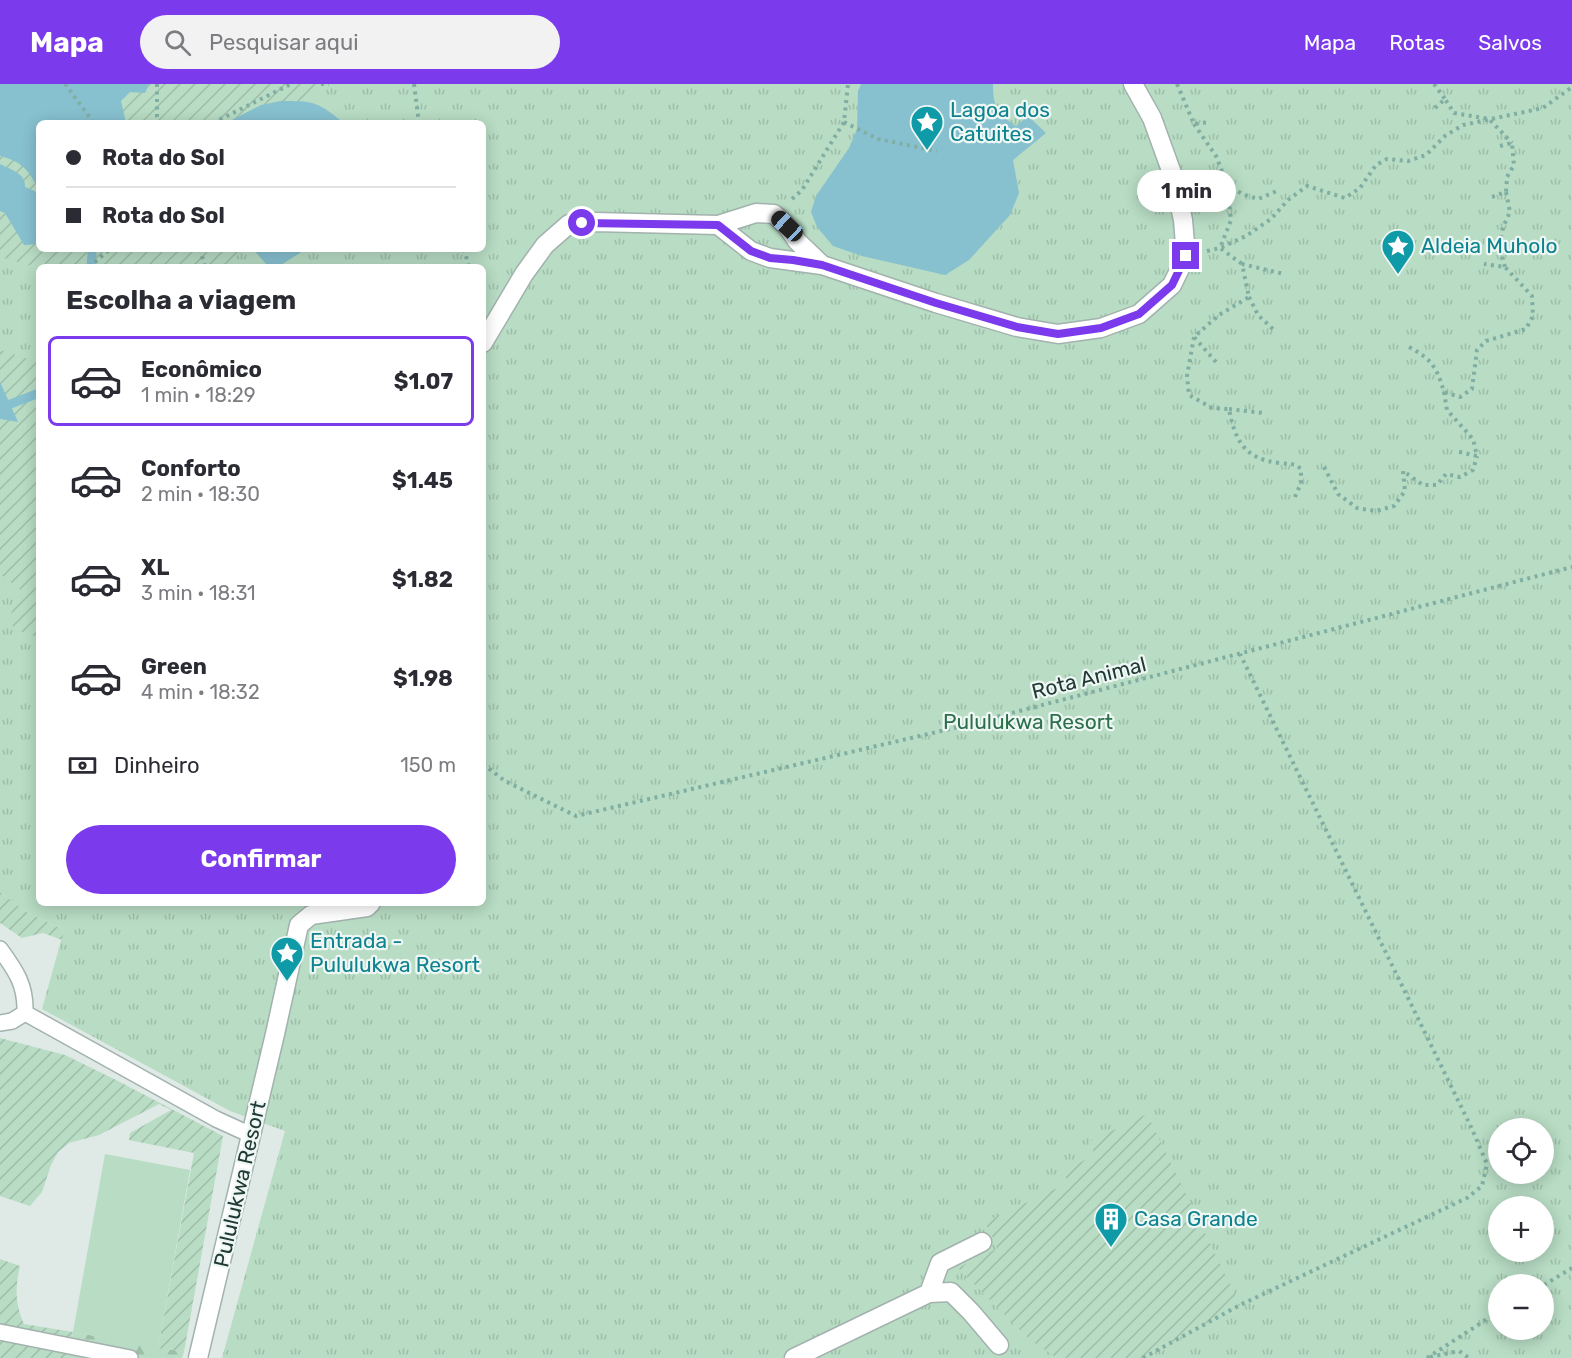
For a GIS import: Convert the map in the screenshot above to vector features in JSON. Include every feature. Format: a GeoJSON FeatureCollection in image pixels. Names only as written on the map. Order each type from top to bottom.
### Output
{"type":"FeatureCollection","features":[{"type":"Feature","properties":{"kind":"street"},"geometry":{"type":"LineString","coordinates":[[718,225],[751,251],[770,258],[822,265],[1007,324],[1058,334],[1101,328],[1139,314],[1172,285],[1186,256],[1183,220],[1173,176],[1152,118],[1133,84]]}},
{"type":"Feature","properties":{"kind":"street"},"geometry":{"type":"LineString","coordinates":[[486,338],[524,274],[545,245],[569,224],[595,222],[718,225],[756,213],[774,214],[822,265]]}},
{"type":"Feature","properties":{"kind":"street","name":"Pululukwa Resort"},"geometry":{"type":"LineString","coordinates":[[198,1358],[299,925],[311,915],[368,906]]}},
{"type":"Feature","properties":{"kind":"street"},"geometry":{"type":"LineString","coordinates":[[929,1293],[940,1263],[982,1242]]}},
{"type":"Feature","properties":{"kind":"street"},"geometry":{"type":"LineString","coordinates":[[794,1358],[929,1293],[951,1292],[999,1345]]}},
{"type":"Feature","properties":{"kind":"lane"},"geometry":{"type":"LineString","coordinates":[[0,950],[16,970],[26,995],[25,1013]]}},
{"type":"Feature","properties":{"kind":"lane"},"geometry":{"type":"LineString","coordinates":[[0,1023],[12,1021],[25,1013]]}},
{"type":"Feature","properties":{"kind":"lane"},"geometry":{"type":"LineString","coordinates":[[25,1013],[216,1119],[251,1135]]}},
{"type":"Feature","properties":{"kind":"lane"},"geometry":{"type":"LineString","coordinates":[[0,1332],[130,1358]]}},
{"type":"Feature","properties":{"kind":"path"},"geometry":{"type":"LineString","coordinates":[[65,84],[92,120]]}},
{"type":"Feature","properties":{"kind":"path"},"geometry":{"type":"LineString","coordinates":[[157,84],[159,120]]}},
{"type":"Feature","properties":{"kind":"path"},"geometry":{"type":"LineString","coordinates":[[219,120],[291,84]]}},
{"type":"Feature","properties":{"kind":"path"},"geometry":{"type":"LineString","coordinates":[[321,84],[329,84]]}},
{"type":"Feature","properties":{"kind":"path"},"geometry":{"type":"LineString","coordinates":[[414,84],[419,120]]}},
{"type":"Feature","properties":{"kind":"path"},"geometry":{"type":"LineString","coordinates":[[774,214],[802,190],[844,122],[848,84]]}},
{"type":"Feature","properties":{"kind":"path"},"geometry":{"type":"LineString","coordinates":[[1177,84],[1194,124],[1216,156],[1227,184],[1231,220],[1220,248]]}},
{"type":"Feature","properties":{"kind":"path"},"geometry":{"type":"LineString","coordinates":[[1434,84],[1454,113],[1489,119],[1512,142],[1514,165],[1507,177],[1506,192],[1510,212],[1503,227],[1500,248],[1505,267],[1532,296],[1533,316],[1526,329],[1486,341],[1477,350],[1472,389],[1460,397],[1444,392]]}},
{"type":"Feature","properties":{"kind":"path"},"geometry":{"type":"LineString","coordinates":[[1186,256],[1220,248],[1246,236],[1271,219],[1288,200],[1307,186],[1345,198],[1360,188],[1376,165],[1387,159],[1408,161],[1426,155],[1445,136],[1463,125],[1543,108],[1572,87]]}},
{"type":"Feature","properties":{"kind":"path"},"geometry":{"type":"LineString","coordinates":[[1434,108],[1445,99]]}},
{"type":"Feature","properties":{"kind":"path"},"geometry":{"type":"LineString","coordinates":[[844,122],[878,139],[937,151]]}},
{"type":"Feature","properties":{"kind":"path"},"geometry":{"type":"LineString","coordinates":[[1194,124],[1209,122]]}},
{"type":"Feature","properties":{"kind":"path"},"geometry":{"type":"LineString","coordinates":[[1500,146],[1512,142]]}},
{"type":"Feature","properties":{"kind":"path"},"geometry":{"type":"LineString","coordinates":[[1227,184],[1242,194],[1258,200],[1277,191]]}},
{"type":"Feature","properties":{"kind":"path"},"geometry":{"type":"LineString","coordinates":[[1492,197],[1506,192]]}},
{"type":"Feature","properties":{"kind":"path"},"geometry":{"type":"LineString","coordinates":[[1220,248],[1242,264],[1284,274]]}},
{"type":"Feature","properties":{"kind":"path"},"geometry":{"type":"LineString","coordinates":[[92,264],[106,252]]}},
{"type":"Feature","properties":{"kind":"path"},"geometry":{"type":"LineString","coordinates":[[1242,264],[1249,297],[1258,315],[1274,330]]}},
{"type":"Feature","properties":{"kind":"path"},"geometry":{"type":"LineString","coordinates":[[1484,264],[1505,267]]}},
{"type":"Feature","properties":{"kind":"path"},"geometry":{"type":"LineString","coordinates":[[1249,297],[1219,315],[1194,337],[1187,376],[1189,395],[1212,408],[1263,413]]}},
{"type":"Feature","properties":{"kind":"path"},"geometry":{"type":"LineString","coordinates":[[1194,337],[1216,362]]}},
{"type":"Feature","properties":{"kind":"path"},"geometry":{"type":"LineString","coordinates":[[1324,467],[1338,494],[1357,508],[1376,511],[1394,506],[1405,491],[1403,471],[1423,485],[1437,485],[1446,474],[1460,477],[1473,470],[1477,456],[1473,439],[1447,410],[1438,372],[1426,356],[1409,347]]}},
{"type":"Feature","properties":{"kind":"path"},"geometry":{"type":"LineString","coordinates":[[1229,409],[1234,432],[1244,449],[1270,462],[1297,465],[1301,470],[1300,483],[1294,499]]}},
{"type":"Feature","properties":{"kind":"path"},"geometry":{"type":"LineString","coordinates":[[1456,451],[1477,456]]}},
{"type":"Feature","properties":{"kind":"path","name":"Rota Animal"},"geometry":{"type":"LineString","coordinates":[[486,766],[505,781],[576,816],[954,728],[1572,567]]}},
{"type":"Feature","properties":{"kind":"path"},"geometry":{"type":"LineString","coordinates":[[1143,1358],[1240,1305],[1467,1198],[1482,1186],[1487,1164],[1240,654]]}},
{"type":"Feature","properties":{"kind":"path"},"geometry":{"type":"LineString","coordinates":[[1554,1279],[1572,1268]]}},
{"type":"Feature","properties":{"kind":"path"},"geometry":{"type":"LineString","coordinates":[[1427,1358],[1488,1318]]}},
{"type":"Feature","properties":{"kind":"path"},"geometry":{"type":"LineString","coordinates":[[1427,1358],[1459,1351],[1469,1358]]}},
{"type":"Feature","properties":{"kind":"green space","name":"Pululukwa Resort"},"geometry":{"type":"Polygon","coordinates":[[[0,84],[1572,84],[1572,1358],[222,1358],[285,1131],[230,1111],[42,1009],[64,930],[28,913],[0,892],[0,84]]]}},
{"type":"Feature","properties":{"kind":"green space"},"geometry":{"type":"Polygon","coordinates":[[[0,84],[317,84],[306,101],[281,101],[261,105],[232,120],[36,120],[36,252],[239,252],[233,264],[36,264],[36,267],[0,257],[0,84]]]}},
{"type":"Feature","properties":{"kind":"green space"},"geometry":{"type":"Polygon","coordinates":[[[0,350],[36,361],[36,636],[13,626],[11,616],[22,591],[0,574],[0,350]]]}},
{"type":"Feature","properties":{"kind":"green space"},"geometry":{"type":"Polygon","coordinates":[[[0,892],[28,913],[64,930],[62,940],[43,933],[22,938],[0,923],[0,892]]]}},
{"type":"Feature","properties":{"kind":"green space"},"geometry":{"type":"Polygon","coordinates":[[[0,1038],[65,1055],[223,1136],[184,1352],[158,1348],[194,1153],[129,1140],[130,1133],[171,1110],[159,1104],[99,1135],[69,1143],[58,1152],[42,1192],[30,1206],[0,1196],[0,1038]]]}},
{"type":"Feature","properties":{"kind":"green space"},"geometry":{"type":"Polygon","coordinates":[[[1147,1114],[1240,1305],[1143,1358],[1057,1358],[1030,1340],[958,1268],[998,1248],[985,1222],[1068,1183],[1063,1171],[1095,1155],[1089,1142],[1147,1114]]]}},
{"type":"Feature","properties":{"kind":"green space"},"geometry":{"type":"Polygon","coordinates":[[[105,1154],[190,1170],[158,1348],[73,1332],[105,1154]]]}},
{"type":"Feature","properties":{"kind":"green space"},"geometry":{"type":"Polygon","coordinates":[[[0,1259],[20,1266],[17,1295],[24,1324],[73,1332],[68,1358],[0,1358],[0,1259]]]}},
{"type":"Feature","properties":{"kind":"green space"},"geometry":{"type":"Polygon","coordinates":[[[73,1332],[184,1352],[182,1358],[68,1358],[73,1332]]]}},
{"type":"Feature","properties":{"kind":"water"},"geometry":{"type":"Polygon","coordinates":[[[0,84],[149,84],[145,93],[130,92],[121,101],[125,120],[36,120],[36,183],[21,165],[0,156],[0,84]]]}},
{"type":"Feature","properties":{"kind":"water","name":"Lagoa dos Catuites"},"geometry":{"type":"Polygon","coordinates":[[[861,84],[993,84],[995,104],[1004,117],[1016,126],[1028,116],[1046,133],[1013,160],[1019,193],[1010,215],[969,260],[945,275],[862,256],[833,246],[817,227],[811,212],[816,196],[849,148],[857,129],[858,91],[861,84]]]}},
{"type":"Feature","properties":{"kind":"water"},"geometry":{"type":"Polygon","coordinates":[[[281,101],[313,103],[340,120],[232,120],[261,105],[281,101]]]}},
{"type":"Feature","properties":{"kind":"water"},"geometry":{"type":"Polygon","coordinates":[[[0,164],[20,175],[25,182],[25,187],[36,192],[36,244],[24,245],[5,213],[0,211],[0,164]]]}},
{"type":"Feature","properties":{"kind":"water"},"geometry":{"type":"Polygon","coordinates":[[[256,252],[301,252],[283,264],[266,264],[256,252]]]}},
{"type":"Feature","properties":{"kind":"water"},"geometry":{"type":"Polygon","coordinates":[[[0,382],[18,422],[0,419],[0,382]]]}},
{"type":"Feature","properties":{"kind":"waterway"},"geometry":{"type":"LineString","coordinates":[[91,264],[92,254]]}},
{"type":"Feature","properties":{"kind":"waterway"},"geometry":{"type":"LineString","coordinates":[[0,408],[36,394]]}},
{"type":"Feature","properties":{"kind":"place","name":"Lagoa dos Catuites"},"geometry":{"type":"Point","coordinates":[927,151]}},
{"type":"Feature","properties":{"kind":"place","name":"Aldeia Muholo"},"geometry":{"type":"Point","coordinates":[1398,275]}},
{"type":"Feature","properties":{"kind":"place","name":"Entrada - Pululukwa Resort"},"geometry":{"type":"Point","coordinates":[287,982]}},
{"type":"Feature","properties":{"kind":"place","name":"Casa Grande"},"geometry":{"type":"Point","coordinates":[1111,1248]}},
{"type":"Feature","properties":{"kind":"route"},"geometry":{"type":"LineString","coordinates":[[582,223],[718,225],[751,251],[770,258],[822,265],[1017,327],[1058,334],[1101,328],[1139,314],[1172,285],[1186,256]]}}]}
